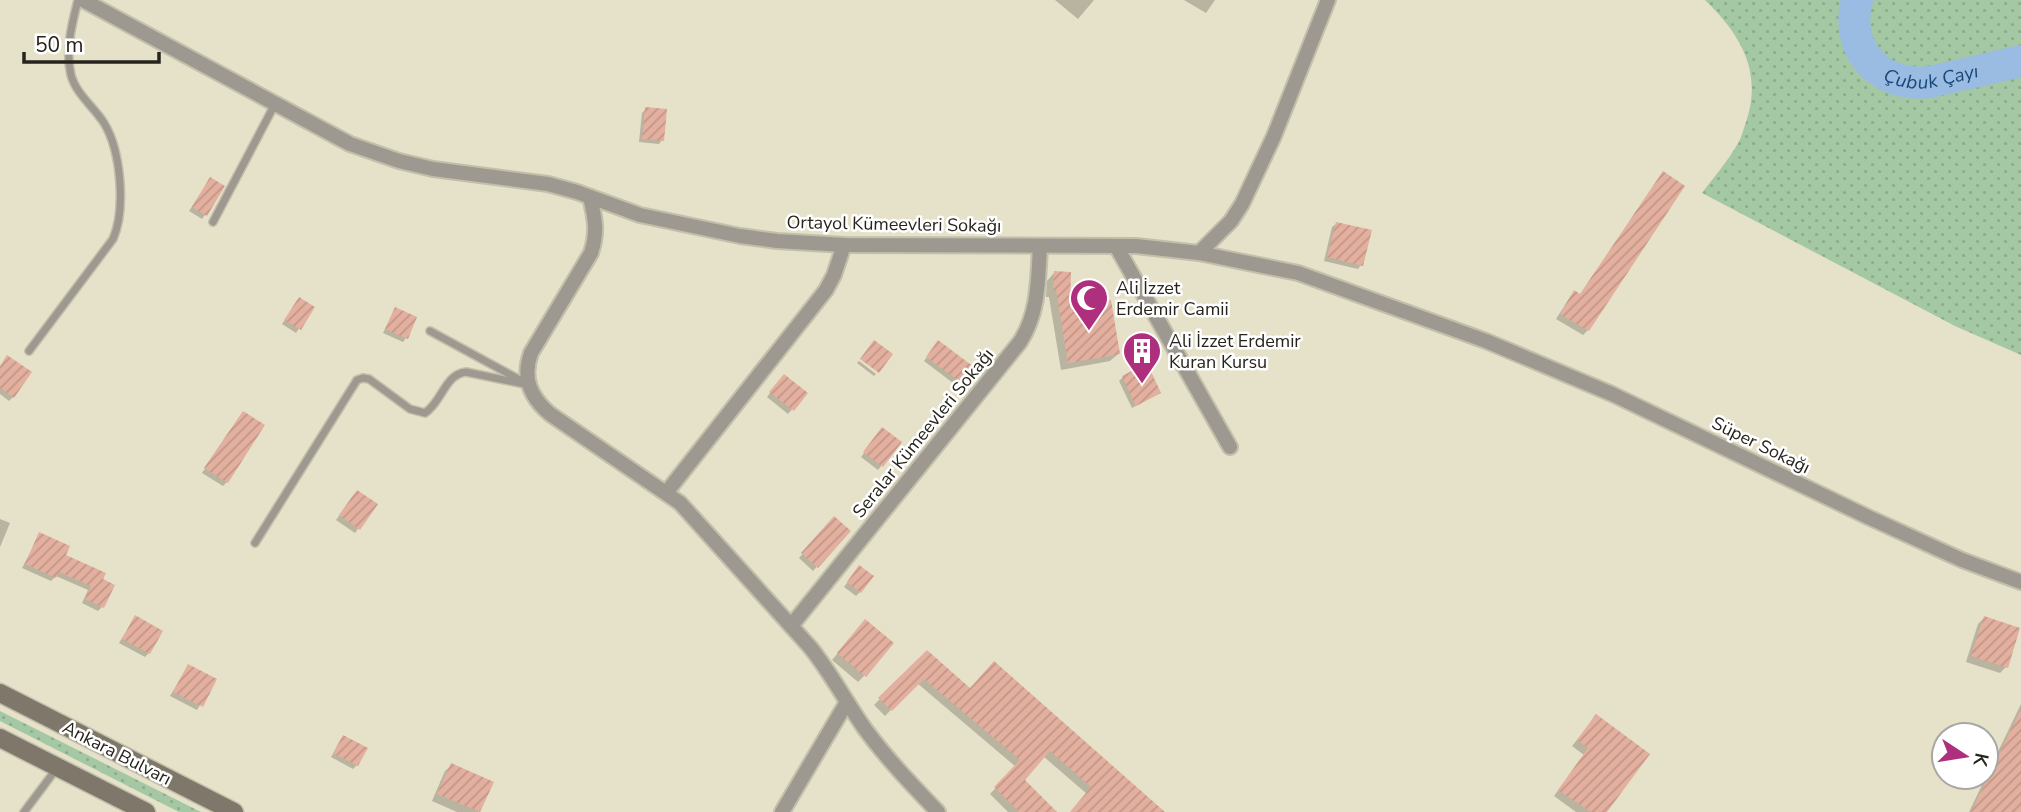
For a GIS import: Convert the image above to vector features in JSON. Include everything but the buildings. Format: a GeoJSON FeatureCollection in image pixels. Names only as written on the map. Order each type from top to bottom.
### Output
{"type":"FeatureCollection","features":[{"type":"Feature","properties":{"kind":"main road","name":"Ankara Bulvarı"},"geometry":{"type":"LineString","coordinates":[[0,693],[234,812]]}},
{"type":"Feature","properties":{"kind":"main road"},"geometry":{"type":"LineString","coordinates":[[0,738],[146,812]]}},
{"type":"Feature","properties":{"kind":"street","name":"Ortayol Kümeevleri Sokağı"},"geometry":{"type":"LineString","coordinates":[[80,0],[350,144],[399,161],[470,175],[548,184],[640,215],[740,236],[808,244],[1116,246],[1199,253],[1298,273],[1486,341]]}},
{"type":"Feature","properties":{"kind":"street"},"geometry":{"type":"LineString","coordinates":[[1199,253],[1231,221],[1242,204],[1274,136],[1328,0]]}},
{"type":"Feature","properties":{"kind":"street"},"geometry":{"type":"LineString","coordinates":[[590,197],[597,231],[591,253],[527,364],[528,385],[538,403],[666,493],[692,516],[825,665],[847,702],[886,755],[938,812]]}},
{"type":"Feature","properties":{"kind":"street"},"geometry":{"type":"LineString","coordinates":[[666,493],[826,290],[845,245]]}},
{"type":"Feature","properties":{"kind":"street","name":"Seralar Kümeevleri Sokağı"},"geometry":{"type":"LineString","coordinates":[[791,626],[1020,342],[1033,319],[1040,246]]}},
{"type":"Feature","properties":{"kind":"street"},"geometry":{"type":"LineString","coordinates":[[1116,246],[1230,447]]}},
{"type":"Feature","properties":{"kind":"street","name":"Süper Sokağı"},"geometry":{"type":"LineString","coordinates":[[1486,341],[1612,394],[1962,560],[2021,582]]}},
{"type":"Feature","properties":{"kind":"street"},"geometry":{"type":"LineString","coordinates":[[782,812],[847,702]]}},
{"type":"Feature","properties":{"kind":"lane"},"geometry":{"type":"LineString","coordinates":[[29,351],[114,239],[119,225],[120,201],[112,139],[104,122],[79,92],[72,77],[69,47],[80,0]]}},
{"type":"Feature","properties":{"kind":"lane"},"geometry":{"type":"LineString","coordinates":[[213,222],[275,104]]}},
{"type":"Feature","properties":{"kind":"lane"},"geometry":{"type":"LineString","coordinates":[[430,331],[528,385]]}},
{"type":"Feature","properties":{"kind":"lane"},"geometry":{"type":"LineString","coordinates":[[255,543],[357,380],[363,377],[369,379],[410,410],[425,413],[437,403],[451,378],[458,373],[466,372],[528,385]]}},
{"type":"Feature","properties":{"kind":"lane"},"geometry":{"type":"LineString","coordinates":[[24,812],[58,767]]}},
{"type":"Feature","properties":{"kind":"green space"},"geometry":{"type":"Polygon","coordinates":[[[1705,0],[2021,0],[2021,355],[1955,326],[1702,193],[1740,140],[1752,88],[1746,56],[1738,41],[1705,0]]]}},
{"type":"Feature","properties":{"kind":"green space"},"geometry":{"type":"Polygon","coordinates":[[[0,711],[201,812],[179,812],[0,721],[0,711]]]}},
{"type":"Feature","properties":{"kind":"waterway","name":"Çubuk Çayı"},"geometry":{"type":"LineString","coordinates":[[1857,0],[1854,18],[1861,50],[1882,72],[1896,79],[1930,82],[2021,61]]}},
{"type":"Feature","properties":{"kind":"place","name":"Ali İzzet Erdemir Camii"},"geometry":{"type":"Point","coordinates":[1089,332]}},
{"type":"Feature","properties":{"kind":"place","name":"Ali İzzet Erdemir Kuran Kursu"},"geometry":{"type":"Point","coordinates":[1142,385]}}]}
